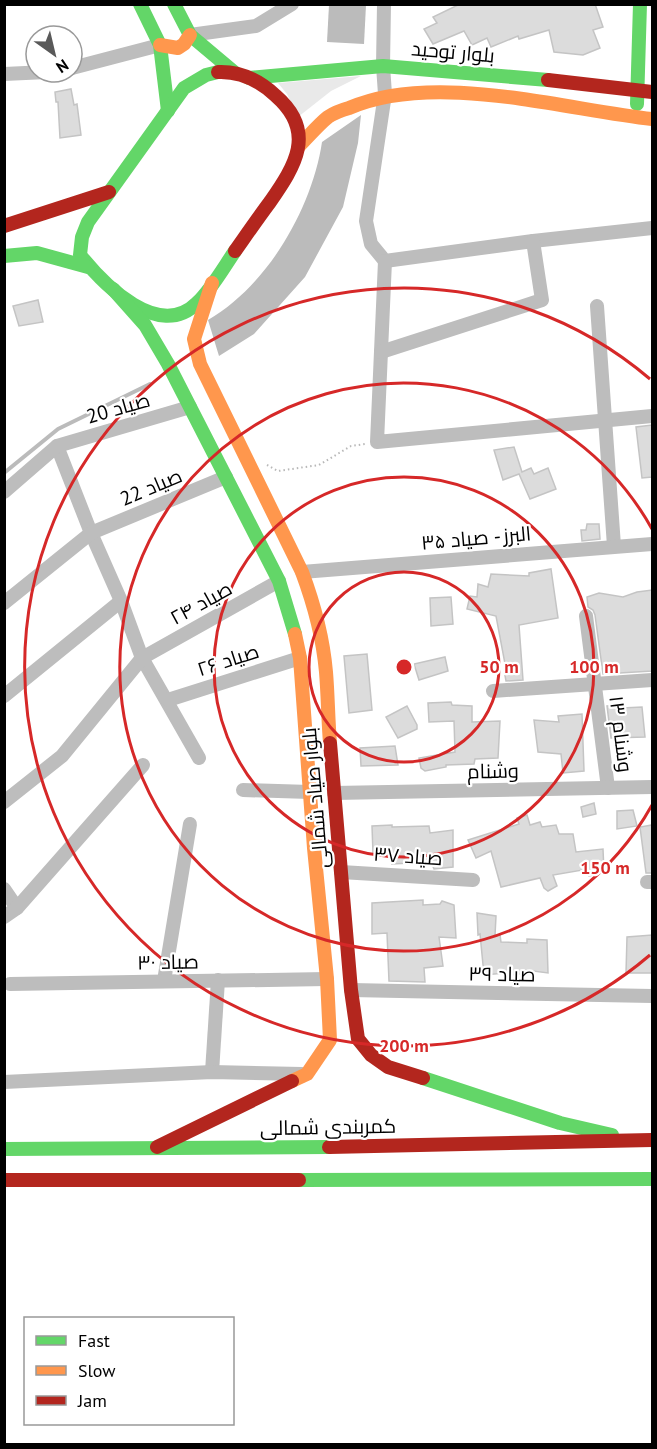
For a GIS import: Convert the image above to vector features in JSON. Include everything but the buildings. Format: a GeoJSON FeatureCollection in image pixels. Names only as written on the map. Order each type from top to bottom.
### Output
{"type":"FeatureCollection","features":[{"type":"Feature","properties":{"kind":"main road"},"geometry":{"type":"LineString","coordinates":[[140,4],[160,45],[168,111]]}},
{"type":"Feature","properties":{"kind":"main road"},"geometry":{"type":"LineString","coordinates":[[174,4],[190,36],[234,72],[249,78],[273,93],[287,107],[296,123],[299,146],[296,162],[290,173],[198,303],[172,316],[147,313],[113,289],[88,267],[80,255],[82,237],[88,222],[184,88],[212,73],[234,72]]}},
{"type":"Feature","properties":{"kind":"main road"},"geometry":{"type":"LineString","coordinates":[[636,118],[640,4]]}},
{"type":"Feature","properties":{"kind":"main road"},"geometry":{"type":"LineString","coordinates":[[160,45],[169,49],[178,49],[186,44],[190,36]]}},
{"type":"Feature","properties":{"kind":"main road","name":"بلوار توحید"},"geometry":{"type":"LineString","coordinates":[[249,78],[382,66],[573,82],[652,92]]}},
{"type":"Feature","properties":{"kind":"main road","name":"بلوار توحید"},"geometry":{"type":"LineString","coordinates":[[299,146],[307,134],[333,113],[385,94],[445,92],[540,101],[652,119]]}},
{"type":"Feature","properties":{"kind":"main road"},"geometry":{"type":"LineString","coordinates":[[4,226],[109,192]]}},
{"type":"Feature","properties":{"kind":"main road"},"geometry":{"type":"LineString","coordinates":[[4,256],[21,251],[35,251],[88,267]]}},
{"type":"Feature","properties":{"kind":"main road","name":"بلوار صیاد شمالی"},"geometry":{"type":"LineString","coordinates":[[212,283],[194,339],[200,364],[302,572],[318,624],[326,671],[351,990],[358,1039]]}},
{"type":"Feature","properties":{"kind":"main road","name":"بلوار صیاد شمالی"},"geometry":{"type":"LineString","coordinates":[[113,289],[145,325],[190,407],[279,581],[295,634],[300,658],[330,1040]]}},
{"type":"Feature","properties":{"kind":"main road"},"geometry":{"type":"LineString","coordinates":[[155,1149],[307,1074],[330,1040],[344,1047],[358,1039],[371,1055],[388,1067],[560,1123],[635,1141]]}},
{"type":"Feature","properties":{"kind":"main road","name":"کمربندی شمالی"},"geometry":{"type":"LineString","coordinates":[[4,1149],[338,1148],[652,1140]]}},
{"type":"Feature","properties":{"kind":"main road"},"geometry":{"type":"LineString","coordinates":[[4,1180],[652,1179]]}},
{"type":"Feature","properties":{"kind":"street"},"geometry":{"type":"LineString","coordinates":[[190,36],[256,26],[292,4]]}},
{"type":"Feature","properties":{"kind":"street"},"geometry":{"type":"LineString","coordinates":[[384,4],[382,66],[385,94],[366,221],[371,244],[385,261],[377,442],[652,416]]}},
{"type":"Feature","properties":{"kind":"street"},"geometry":{"type":"LineString","coordinates":[[84,65],[160,45]]}},
{"type":"Feature","properties":{"kind":"street"},"geometry":{"type":"LineString","coordinates":[[4,74],[24,73]]}},
{"type":"Feature","properties":{"kind":"street"},"geometry":{"type":"LineString","coordinates":[[385,261],[652,228]]}},
{"type":"Feature","properties":{"kind":"street"},"geometry":{"type":"LineString","coordinates":[[381,352],[542,300],[534,241]]}},
{"type":"Feature","properties":{"kind":"street"},"geometry":{"type":"LineString","coordinates":[[597,306],[607,421],[614,546]]}},
{"type":"Feature","properties":{"kind":"street","name":"صیاد 20"},"geometry":{"type":"LineString","coordinates":[[57,446],[190,407]]}},
{"type":"Feature","properties":{"kind":"street"},"geometry":{"type":"LineString","coordinates":[[4,492],[57,446],[142,658],[199,758]]}},
{"type":"Feature","properties":{"kind":"street","name":"صیاد 22"},"geometry":{"type":"LineString","coordinates":[[4,603],[91,532],[226,477]]}},
{"type":"Feature","properties":{"kind":"street","name":"البرز - صیاد ۳۵"},"geometry":{"type":"LineString","coordinates":[[302,572],[652,544]]}},
{"type":"Feature","properties":{"kind":"street","name":"صیاد ۲۴"},"geometry":{"type":"LineString","coordinates":[[142,658],[279,581]]}},
{"type":"Feature","properties":{"kind":"street"},"geometry":{"type":"LineString","coordinates":[[4,696],[121,601]]}},
{"type":"Feature","properties":{"kind":"street","name":"وشنام ۱۳"},"geometry":{"type":"LineString","coordinates":[[586,616],[608,788]]}},
{"type":"Feature","properties":{"kind":"street"},"geometry":{"type":"LineString","coordinates":[[4,802],[62,756],[142,658]]}},
{"type":"Feature","properties":{"kind":"street","name":"صیاد ۲۶"},"geometry":{"type":"LineString","coordinates":[[168,700],[300,658]]}},
{"type":"Feature","properties":{"kind":"street"},"geometry":{"type":"LineString","coordinates":[[493,691],[652,680]]}},
{"type":"Feature","properties":{"kind":"street"},"geometry":{"type":"LineString","coordinates":[[4,917],[17,908],[143,765]]}},
{"type":"Feature","properties":{"kind":"street","name":"وشنام"},"geometry":{"type":"LineString","coordinates":[[334,793],[652,787]]}},
{"type":"Feature","properties":{"kind":"street"},"geometry":{"type":"LineString","coordinates":[[243,790],[310,792]]}},
{"type":"Feature","properties":{"kind":"street"},"geometry":{"type":"LineString","coordinates":[[164,981],[190,824]]}},
{"type":"Feature","properties":{"kind":"street","name":"صیاد ۳۷"},"geometry":{"type":"LineString","coordinates":[[341,872],[473,880]]}},
{"type":"Feature","properties":{"kind":"street"},"geometry":{"type":"LineString","coordinates":[[4,889],[17,908]]}},
{"type":"Feature","properties":{"kind":"street","name":"صیاد ۳۰"},"geometry":{"type":"LineString","coordinates":[[10,984],[327,979]]}},
{"type":"Feature","properties":{"kind":"street"},"geometry":{"type":"LineString","coordinates":[[212,1072],[218,981]]}},
{"type":"Feature","properties":{"kind":"street","name":"صیاد ۳۹"},"geometry":{"type":"LineString","coordinates":[[351,990],[652,996]]}},
{"type":"Feature","properties":{"kind":"street"},"geometry":{"type":"LineString","coordinates":[[4,1082],[212,1072],[307,1074]]}},
{"type":"Feature","properties":{"kind":"path"},"geometry":{"type":"LineString","coordinates":[[244,454],[278,471],[319,465],[351,446],[377,442]]}},
{"type":"Feature","properties":{"kind":"shaded area"},"geometry":{"type":"Polygon","coordinates":[[[329,5],[366,5],[364,44],[327,42],[329,5]]]}},
{"type":"Feature","properties":{"kind":"shaded area"},"geometry":{"type":"Polygon","coordinates":[[[361,76],[331,91],[298,117],[287,94],[278,83],[361,76]]]}},
{"type":"Feature","properties":{"kind":"shaded area"},"geometry":{"type":"Polygon","coordinates":[[[361,115],[358,143],[343,207],[305,277],[254,334],[219,356],[208,320],[249,287],[283,243],[308,193],[322,142],[361,115]]]}},
{"type":"Feature","properties":{"kind":"waterway"},"geometry":{"type":"LineString","coordinates":[[4,473],[58,429],[150,384]]}},
{"type":"Feature","properties":{"kind":"traffic: fast"},"geometry":{"type":"LineString","coordinates":[[140,4],[160,45],[168,111]]}},
{"type":"Feature","properties":{"kind":"traffic: fast"},"geometry":{"type":"LineString","coordinates":[[174,4],[190,35],[234,72]]}},
{"type":"Feature","properties":{"kind":"traffic: fast"},"geometry":{"type":"LineString","coordinates":[[637,104],[640,4]]}},
{"type":"Feature","properties":{"kind":"traffic: fast"},"geometry":{"type":"LineString","coordinates":[[249,78],[383,66],[548,80]]}},
{"type":"Feature","properties":{"kind":"traffic: fast"},"geometry":{"type":"LineString","coordinates":[[218,72],[206,75],[184,88],[88,222],[82,237],[80,255],[103,280],[133,304],[166,316],[182,313],[197,303],[235,251]]}},
{"type":"Feature","properties":{"kind":"traffic: fast"},"geometry":{"type":"LineString","coordinates":[[4,256],[37,253],[88,267]]}},
{"type":"Feature","properties":{"kind":"traffic: fast"},"geometry":{"type":"LineString","coordinates":[[113,289],[145,325],[168,364],[279,581],[295,634]]}},
{"type":"Feature","properties":{"kind":"traffic: fast"},"geometry":{"type":"LineString","coordinates":[[423,1078],[560,1123],[612,1135]]}},
{"type":"Feature","properties":{"kind":"traffic: fast"},"geometry":{"type":"LineString","coordinates":[[4,1149],[329,1147]]}},
{"type":"Feature","properties":{"kind":"traffic: fast"},"geometry":{"type":"LineString","coordinates":[[299,1180],[652,1179]]}},
{"type":"Feature","properties":{"kind":"traffic: slow"},"geometry":{"type":"LineString","coordinates":[[160,45],[178,48],[190,35]]}},
{"type":"Feature","properties":{"kind":"traffic: slow"},"geometry":{"type":"LineString","coordinates":[[299,146],[324,120],[335,113],[383,97],[420,93],[499,96],[652,119]]}},
{"type":"Feature","properties":{"kind":"traffic: slow"},"geometry":{"type":"LineString","coordinates":[[212,283],[194,339],[200,364],[302,572],[317,621],[325,659],[330,743]]}},
{"type":"Feature","properties":{"kind":"traffic: slow"},"geometry":{"type":"LineString","coordinates":[[292,1081],[307,1074],[330,1040],[300,658],[295,634]]}},
{"type":"Feature","properties":{"kind":"traffic: jam"},"geometry":{"type":"LineString","coordinates":[[218,72],[242,75],[270,90],[289,109],[299,136],[298,149],[287,175],[235,251]]}},
{"type":"Feature","properties":{"kind":"traffic: jam"},"geometry":{"type":"LineString","coordinates":[[548,80],[652,92]]}},
{"type":"Feature","properties":{"kind":"traffic: jam"},"geometry":{"type":"LineString","coordinates":[[4,226],[109,192]]}},
{"type":"Feature","properties":{"kind":"traffic: jam"},"geometry":{"type":"LineString","coordinates":[[330,743],[351,990],[358,1039],[371,1055],[388,1067],[423,1078]]}},
{"type":"Feature","properties":{"kind":"traffic: jam"},"geometry":{"type":"LineString","coordinates":[[157,1147],[292,1081]]}},
{"type":"Feature","properties":{"kind":"traffic: jam"},"geometry":{"type":"LineString","coordinates":[[329,1147],[652,1140]]}},
{"type":"Feature","properties":{"kind":"traffic: jam"},"geometry":{"type":"LineString","coordinates":[[4,1180],[299,1180]]}}]}
